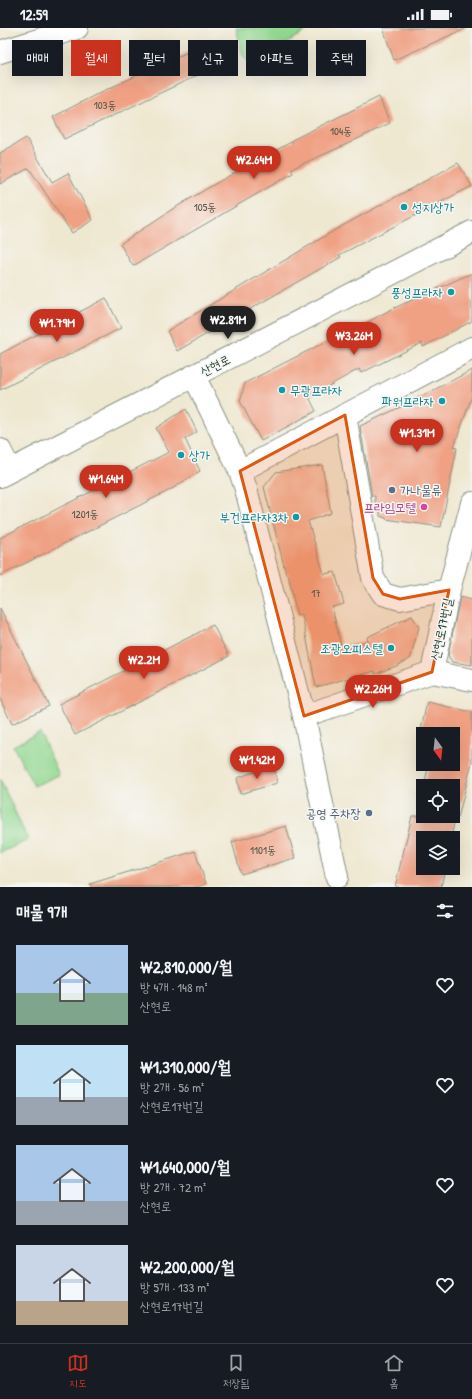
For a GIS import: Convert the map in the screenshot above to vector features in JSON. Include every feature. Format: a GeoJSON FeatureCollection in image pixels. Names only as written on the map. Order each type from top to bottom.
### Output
{"type":"FeatureCollection","features":[{"type":"Feature","properties":{"kind":"street"},"geometry":{"type":"LineString","coordinates":[[0,52],[77,28]]}},
{"type":"Feature","properties":{"kind":"street","name":"산현로"},"geometry":{"type":"LineString","coordinates":[[5,473],[472,232]]}},
{"type":"Feature","properties":{"kind":"street"},"geometry":{"type":"LineString","coordinates":[[240,471],[472,348]]}},
{"type":"Feature","properties":{"kind":"street"},"geometry":{"type":"LineString","coordinates":[[193,376],[240,471],[304,716],[337,877]]}},
{"type":"Feature","properties":{"kind":"street"},"geometry":{"type":"LineString","coordinates":[[345,416],[373,578],[383,594],[400,599],[449,590]]}},
{"type":"Feature","properties":{"kind":"street"},"geometry":{"type":"LineString","coordinates":[[0,450],[5,473]]}},
{"type":"Feature","properties":{"kind":"street","name":"산현로17번길"},"geometry":{"type":"LineString","coordinates":[[304,716],[432,672],[449,590],[472,503]]}},
{"type":"Feature","properties":{"kind":"street"},"geometry":{"type":"LineString","coordinates":[[432,672],[472,680]]}},
{"type":"Feature","properties":{"kind":"highlighted area"},"geometry":{"type":"Polygon","coordinates":[[[345,415],[373,578],[383,594],[400,599],[449,590],[432,672],[304,716],[240,471],[345,415]]]}},
{"type":"Feature","properties":{"kind":"green space"},"geometry":{"type":"Polygon","coordinates":[[[236,28],[310,28],[292,40],[246,40],[246,59],[243,56],[236,28]]]}},
{"type":"Feature","properties":{"kind":"green space"},"geometry":{"type":"Polygon","coordinates":[[[40,732],[59,775],[34,786],[13,746],[40,732]]]}},
{"type":"Feature","properties":{"kind":"green space"},"geometry":{"type":"Polygon","coordinates":[[[0,779],[28,840],[0,853],[0,779]]]}},
{"type":"Feature","properties":{"kind":"building"},"geometry":{"type":"Polygon","coordinates":[[[383,28],[467,28],[394,60],[383,28]]]}},
{"type":"Feature","properties":{"kind":"building"},"geometry":{"type":"Polygon","coordinates":[[[188,52],[188,76],[196,76],[64,139],[53,117],[136,76],[180,76],[180,56],[188,52]]]}},
{"type":"Feature","properties":{"kind":"building"},"geometry":{"type":"Polygon","coordinates":[[[379,97],[390,123],[291,169],[293,173],[133,266],[120,244],[171,210],[225,178],[293,141],[292,140],[379,97]]]}},
{"type":"Feature","properties":{"kind":"building"},"geometry":{"type":"Polygon","coordinates":[[[26,138],[52,182],[68,173],[93,220],[72,233],[29,168],[0,184],[0,153],[26,138]]]}},
{"type":"Feature","properties":{"kind":"building"},"geometry":{"type":"Polygon","coordinates":[[[458,163],[472,186],[339,255],[341,257],[177,351],[167,331],[335,230],[458,163]]]}},
{"type":"Feature","properties":{"kind":"building"},"geometry":{"type":"Polygon","coordinates":[[[472,273],[472,321],[423,347],[422,343],[361,373],[359,369],[309,397],[316,411],[261,441],[240,401],[245,383],[337,336],[338,338],[390,310],[472,273]]]}},
{"type":"Feature","properties":{"kind":"building"},"geometry":{"type":"Polygon","coordinates":[[[106,298],[121,328],[0,390],[0,354],[106,298]]]}},
{"type":"Feature","properties":{"kind":"building"},"geometry":{"type":"Polygon","coordinates":[[[472,370],[472,396],[454,447],[457,448],[441,527],[386,519],[380,516],[380,506],[375,503],[375,496],[372,496],[360,426],[405,405],[472,370]]]}},
{"type":"Feature","properties":{"kind":"building"},"geometry":{"type":"Polygon","coordinates":[[[186,409],[197,432],[185,439],[200,471],[170,490],[0,576],[0,538],[169,452],[156,428],[186,409]]]}},
{"type":"Feature","properties":{"kind":"building"},"geometry":{"type":"Polygon","coordinates":[[[322,465],[331,513],[308,521],[324,574],[335,572],[344,604],[332,607],[341,647],[368,641],[367,637],[412,616],[419,627],[410,659],[375,674],[375,671],[316,687],[302,615],[297,616],[288,574],[286,574],[264,487],[276,472],[322,465]]]}},
{"type":"Feature","properties":{"kind":"building"},"geometry":{"type":"Polygon","coordinates":[[[460,597],[472,600],[472,665],[452,662],[448,655],[460,597]]]}},
{"type":"Feature","properties":{"kind":"building"},"geometry":{"type":"Polygon","coordinates":[[[0,608],[49,706],[12,724],[0,699],[0,608]]]}},
{"type":"Feature","properties":{"kind":"building"},"geometry":{"type":"Polygon","coordinates":[[[213,625],[229,656],[75,735],[59,704],[213,625]]]}},
{"type":"Feature","properties":{"kind":"building"},"geometry":{"type":"Polygon","coordinates":[[[427,702],[472,712],[472,762],[460,810],[460,779],[426,779],[427,771],[460,771],[460,727],[422,727],[427,702]]]}},
{"type":"Feature","properties":{"kind":"building"},"geometry":{"type":"Polygon","coordinates":[[[274,765],[277,783],[240,794],[237,778],[274,765]]]}},
{"type":"Feature","properties":{"kind":"building"},"geometry":{"type":"Polygon","coordinates":[[[412,816],[416,816],[416,823],[454,823],[452,831],[416,831],[416,875],[444,875],[441,887],[395,887],[412,816]]]}},
{"type":"Feature","properties":{"kind":"building"},"geometry":{"type":"Polygon","coordinates":[[[286,826],[295,858],[241,874],[232,842],[286,826]]]}},
{"type":"Feature","properties":{"kind":"building"},"geometry":{"type":"Polygon","coordinates":[[[195,851],[206,884],[197,887],[91,887],[90,884],[195,851]]]}},
{"type":"Feature","properties":{"kind":"place","name":"성지상가"},"geometry":{"type":"Point","coordinates":[404,207]}},
{"type":"Feature","properties":{"kind":"place","name":"풍성프라자"},"geometry":{"type":"Point","coordinates":[451,292]}},
{"type":"Feature","properties":{"kind":"place","name":"무광프라자"},"geometry":{"type":"Point","coordinates":[282,390]}},
{"type":"Feature","properties":{"kind":"place","name":"파워프라자"},"geometry":{"type":"Point","coordinates":[442,401]}},
{"type":"Feature","properties":{"kind":"place","name":"상가"},"geometry":{"type":"Point","coordinates":[181,455]}},
{"type":"Feature","properties":{"kind":"place","name":"가나물류"},"geometry":{"type":"Point","coordinates":[392,490]}},
{"type":"Feature","properties":{"kind":"place","name":"프라임모텔"},"geometry":{"type":"Point","coordinates":[424,507]}},
{"type":"Feature","properties":{"kind":"place","name":"부건프라자3차"},"geometry":{"type":"Point","coordinates":[296,517]}},
{"type":"Feature","properties":{"kind":"place","name":"조광오피스텔"},"geometry":{"type":"Point","coordinates":[391,648]}},
{"type":"Feature","properties":{"kind":"place","name":"공영 주차장"},"geometry":{"type":"Point","coordinates":[369,813]}}]}
